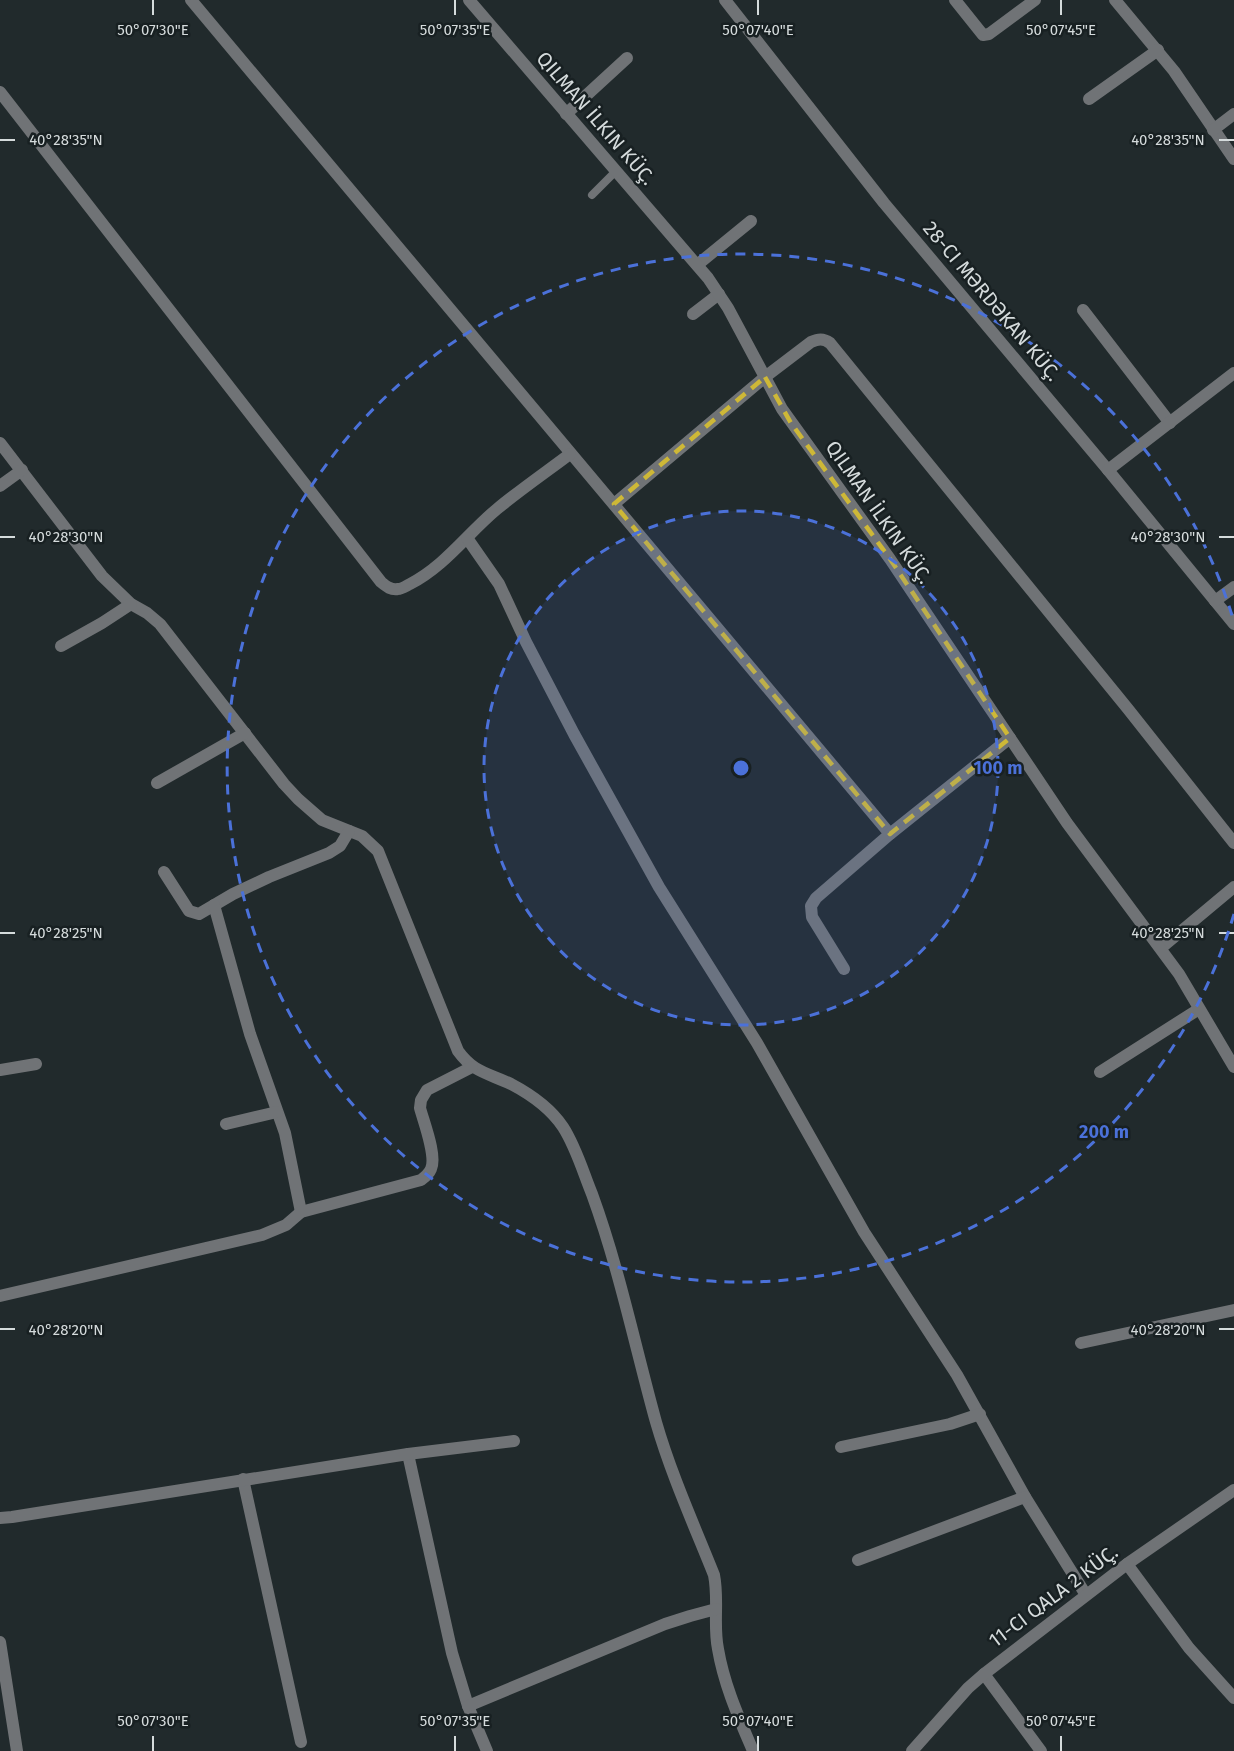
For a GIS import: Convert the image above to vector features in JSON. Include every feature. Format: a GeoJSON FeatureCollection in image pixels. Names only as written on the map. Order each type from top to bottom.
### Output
{"type":"FeatureCollection","features":[{"type":"Feature","properties":{"kind":"street"},"geometry":{"type":"LineString","coordinates":[[191,0],[890,834]]}},
{"type":"Feature","properties":{"kind":"street"},"geometry":{"type":"LineString","coordinates":[[469,0],[697,265],[719,294],[786,416],[890,559],[1067,823],[1161,948],[1234,1067]]}},
{"type":"Feature","properties":{"kind":"street","name":"28-CI MƏRDƏKAN KÜÇ."},"geometry":{"type":"LineString","coordinates":[[725,0],[884,203],[1234,624]]}},
{"type":"Feature","properties":{"kind":"street"},"geometry":{"type":"LineString","coordinates":[[955,0],[983,35],[989,34],[1035,0]]}},
{"type":"Feature","properties":{"kind":"street"},"geometry":{"type":"LineString","coordinates":[[1115,0],[1174,71],[1234,159]]}},
{"type":"Feature","properties":{"kind":"street"},"geometry":{"type":"LineString","coordinates":[[1089,99],[1158,50]]}},
{"type":"Feature","properties":{"kind":"street"},"geometry":{"type":"LineString","coordinates":[[566,114],[627,58]]}},
{"type":"Feature","properties":{"kind":"street"},"geometry":{"type":"LineString","coordinates":[[0,92],[381,582],[389,588],[396,590],[421,579],[453,553],[497,509],[570,454]]}},
{"type":"Feature","properties":{"kind":"street"},"geometry":{"type":"LineString","coordinates":[[1213,130],[1234,114]]}},
{"type":"Feature","properties":{"kind":"street"},"geometry":{"type":"LineString","coordinates":[[697,265],[752,221]]}},
{"type":"Feature","properties":{"kind":"street"},"geometry":{"type":"LineString","coordinates":[[693,314],[719,294]]}},
{"type":"Feature","properties":{"kind":"street"},"geometry":{"type":"LineString","coordinates":[[1083,310],[1170,423]]}},
{"type":"Feature","properties":{"kind":"street"},"geometry":{"type":"LineString","coordinates":[[614,504],[765,377],[811,342],[818,339],[825,340],[830,343],[1128,709],[1234,843]]}},
{"type":"Feature","properties":{"kind":"street"},"geometry":{"type":"LineString","coordinates":[[1108,470],[1234,373]]}},
{"type":"Feature","properties":{"kind":"street"},"geometry":{"type":"LineString","coordinates":[[0,443],[102,576],[130,604],[147,613],[160,624],[298,800],[322,820],[362,836],[378,850],[454,1042],[464,1058],[472,1067],[512,1084],[526,1093],[556,1118],[571,1143],[603,1223],[657,1422],[674,1473],[714,1575],[717,1588],[715,1628],[718,1650],[734,1706],[753,1751]]}},
{"type":"Feature","properties":{"kind":"street"},"geometry":{"type":"LineString","coordinates":[[0,486],[22,470]]}},
{"type":"Feature","properties":{"kind":"street"},"geometry":{"type":"LineString","coordinates":[[466,538],[499,585],[574,734],[659,887],[757,1043],[864,1232],[957,1375],[1025,1497],[1086,1595]]}},
{"type":"Feature","properties":{"kind":"street"},"geometry":{"type":"LineString","coordinates":[[1215,601],[1234,587]]}},
{"type":"Feature","properties":{"kind":"street"},"geometry":{"type":"LineString","coordinates":[[62,646],[130,604]]}},
{"type":"Feature","properties":{"kind":"street"},"geometry":{"type":"LineString","coordinates":[[157,783],[245,734]]}},
{"type":"Feature","properties":{"kind":"street"},"geometry":{"type":"LineString","coordinates":[[844,969],[812,917],[811,906],[816,898],[890,834],[1010,738]]}},
{"type":"Feature","properties":{"kind":"street"},"geometry":{"type":"LineString","coordinates":[[164,872],[189,911],[199,914],[268,876],[329,853],[340,846],[349,831]]}},
{"type":"Feature","properties":{"kind":"street"},"geometry":{"type":"LineString","coordinates":[[1161,948],[1234,887]]}},
{"type":"Feature","properties":{"kind":"street"},"geometry":{"type":"LineString","coordinates":[[214,905],[250,1034],[285,1133],[301,1212]]}},
{"type":"Feature","properties":{"kind":"street"},"geometry":{"type":"LineString","coordinates":[[1100,1072],[1199,1009]]}},
{"type":"Feature","properties":{"kind":"street"},"geometry":{"type":"LineString","coordinates":[[0,1070],[36,1064]]}},
{"type":"Feature","properties":{"kind":"street"},"geometry":{"type":"LineString","coordinates":[[0,1296],[262,1235],[286,1225],[301,1212],[421,1180],[432,1168],[433,1159],[420,1108],[421,1100],[427,1090],[472,1067]]}},
{"type":"Feature","properties":{"kind":"street"},"geometry":{"type":"LineString","coordinates":[[226,1124],[277,1112]]}},
{"type":"Feature","properties":{"kind":"street"},"geometry":{"type":"LineString","coordinates":[[1081,1343],[1234,1310]]}},
{"type":"Feature","properties":{"kind":"street"},"geometry":{"type":"LineString","coordinates":[[842,1447],[950,1424],[980,1414]]}},
{"type":"Feature","properties":{"kind":"street"},"geometry":{"type":"LineString","coordinates":[[0,1518],[408,1454],[514,1441]]}},
{"type":"Feature","properties":{"kind":"street"},"geometry":{"type":"LineString","coordinates":[[408,1454],[452,1653],[468,1706],[487,1751]]}},
{"type":"Feature","properties":{"kind":"street"},"geometry":{"type":"LineString","coordinates":[[243,1479],[301,1742]]}},
{"type":"Feature","properties":{"kind":"street","name":"11-CI QALA 2 KÜÇ."},"geometry":{"type":"LineString","coordinates":[[912,1751],[968,1688],[984,1674],[1127,1564],[1234,1490]]}},
{"type":"Feature","properties":{"kind":"street"},"geometry":{"type":"LineString","coordinates":[[858,1560],[1025,1497]]}},
{"type":"Feature","properties":{"kind":"street"},"geometry":{"type":"LineString","coordinates":[[1127,1564],[1189,1648],[1234,1698]]}},
{"type":"Feature","properties":{"kind":"street"},"geometry":{"type":"LineString","coordinates":[[468,1706],[665,1624],[716,1609]]}},
{"type":"Feature","properties":{"kind":"street"},"geometry":{"type":"LineString","coordinates":[[0,1642],[17,1751]]}},
{"type":"Feature","properties":{"kind":"street"},"geometry":{"type":"LineString","coordinates":[[984,1674],[1041,1751]]}},
{"type":"Feature","properties":{"kind":"lane"},"geometry":{"type":"LineString","coordinates":[[592,195],[616,171]]}},
{"type":"Feature","properties":{"kind":"highlighted area"},"geometry":{"type":"Polygon","coordinates":[[[765,377],[791,423],[890,559],[1010,738],[890,834],[614,504],[765,377]]]}}]}
